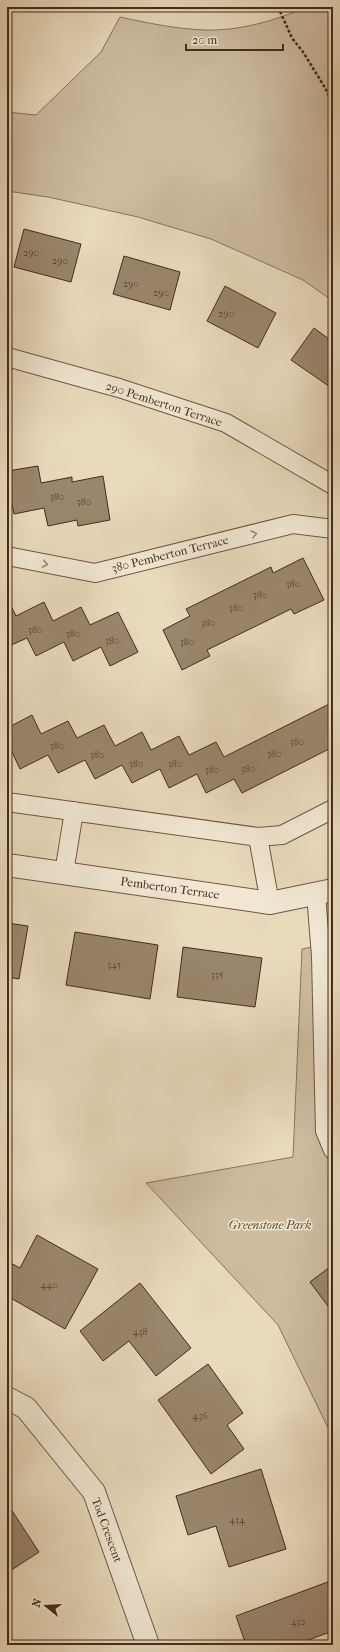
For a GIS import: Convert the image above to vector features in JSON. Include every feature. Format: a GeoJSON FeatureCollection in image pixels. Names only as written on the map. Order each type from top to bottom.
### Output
{"type":"FeatureCollection","features":[{"type":"Feature","properties":{"kind":"street","name":"Pemberton Terrace"},"geometry":{"type":"LineString","coordinates":[[7,864],[270,903],[324,892]]}},
{"type":"Feature","properties":{"kind":"street","name":"Tod Crescent"},"geometry":{"type":"LineString","coordinates":[[7,1398],[26,1408],[94,1492],[148,1645]]}},
{"type":"Feature","properties":{"kind":"lane","name":"290 Pemberton Terrace"},"geometry":{"type":"LineString","coordinates":[[7,357],[119,388],[226,423],[333,485]]}},
{"type":"Feature","properties":{"kind":"lane","name":"380 Pemberton Terrace"},"geometry":{"type":"LineString","coordinates":[[7,556],[95,573],[293,524],[333,529]]}},
{"type":"Feature","properties":{"kind":"lane"},"geometry":{"type":"LineString","coordinates":[[7,802],[258,837],[282,835],[333,809]]}},
{"type":"Feature","properties":{"kind":"lane"},"geometry":{"type":"LineString","coordinates":[[64,873],[74,811]]}},
{"type":"Feature","properties":{"kind":"lane"},"geometry":{"type":"LineString","coordinates":[[258,837],[270,903]]}},
{"type":"Feature","properties":{"kind":"lane"},"geometry":{"type":"LineString","coordinates":[[324,892],[321,956],[325,1131],[333,1150]]}},
{"type":"Feature","properties":{"kind":"path"},"geometry":{"type":"LineString","coordinates":[[278,7],[292,38],[303,52],[333,104]]}},
{"type":"Feature","properties":{"kind":"green space"},"geometry":{"type":"Polygon","coordinates":[[[306,7],[333,7],[333,301],[303,280],[211,239],[138,217],[48,197],[7,191],[7,112],[36,115],[101,52],[120,17],[173,27],[218,30],[244,27],[269,21],[306,7]]]}},
{"type":"Feature","properties":{"kind":"green space","name":"Greenstone Park"},"geometry":{"type":"Polygon","coordinates":[[[333,943],[333,1438],[278,1325],[146,1183],[293,1157],[302,949],[333,943]]]}},
{"type":"Feature","properties":{"kind":"building"},"geometry":{"type":"Polygon","coordinates":[[[24,229],[81,244],[71,282],[14,267],[24,229]]]}},
{"type":"Feature","properties":{"kind":"building"},"geometry":{"type":"Polygon","coordinates":[[[124,256],[180,272],[170,310],[113,294],[124,256]]]}},
{"type":"Feature","properties":{"kind":"building"},"geometry":{"type":"Polygon","coordinates":[[[225,286],[276,313],[258,348],[207,321],[225,286]]]}},
{"type":"Feature","properties":{"kind":"building"},"geometry":{"type":"Polygon","coordinates":[[[314,328],[333,342],[333,389],[291,360],[314,328]]]}},
{"type":"Feature","properties":{"kind":"building"},"geometry":{"type":"Polygon","coordinates":[[[38,466],[41,483],[72,477],[72,482],[103,476],[110,520],[78,526],[77,520],[48,526],[44,508],[14,514],[10,496],[7,496],[7,471],[38,466]]]}},
{"type":"Feature","properties":{"kind":"building"},"geometry":{"type":"Polygon","coordinates":[[[303,558],[324,600],[294,614],[291,609],[207,650],[210,656],[182,670],[163,630],[190,616],[186,609],[271,567],[273,573],[303,558]]]}},
{"type":"Feature","properties":{"kind":"building"},"geometry":{"type":"Polygon","coordinates":[[[7,598],[16,616],[44,602],[53,621],[81,607],[90,625],[118,612],[138,652],[110,666],[101,647],[73,661],[64,642],[36,656],[27,638],[7,647],[7,598]]]}},
{"type":"Feature","properties":{"kind":"building"},"geometry":{"type":"Polygon","coordinates":[[[333,702],[333,747],[242,793],[234,779],[206,793],[197,774],[169,788],[160,769],[132,783],[122,765],[95,779],[85,760],[58,773],[48,755],[20,769],[11,750],[7,752],[7,728],[32,715],[41,734],[68,721],[77,738],[104,725],[115,746],[142,732],[151,750],[179,736],[189,755],[216,742],[224,757],[333,702]]]}},
{"type":"Feature","properties":{"kind":"building"},"geometry":{"type":"Polygon","coordinates":[[[7,923],[28,926],[19,979],[7,977],[7,923]]]}},
{"type":"Feature","properties":{"kind":"building"},"geometry":{"type":"Polygon","coordinates":[[[75,932],[158,945],[150,999],[66,985],[75,932]]]}},
{"type":"Feature","properties":{"kind":"building"},"geometry":{"type":"Polygon","coordinates":[[[183,947],[262,958],[255,1007],[177,997],[183,947]]]}},
{"type":"Feature","properties":{"kind":"building"},"geometry":{"type":"Polygon","coordinates":[[[37,1235],[98,1269],[65,1329],[7,1296],[7,1261],[20,1268],[37,1235]]]}},
{"type":"Feature","properties":{"kind":"building"},"geometry":{"type":"Polygon","coordinates":[[[330,1267],[333,1271],[333,1303],[328,1306],[310,1282],[330,1267]]]}},
{"type":"Feature","properties":{"kind":"building"},"geometry":{"type":"Polygon","coordinates":[[[140,1283],[191,1348],[156,1376],[129,1341],[103,1361],[80,1331],[140,1283]]]}},
{"type":"Feature","properties":{"kind":"building"},"geometry":{"type":"Polygon","coordinates":[[[208,1364],[243,1413],[227,1425],[244,1449],[211,1474],[158,1400],[208,1364]]]}},
{"type":"Feature","properties":{"kind":"building"},"geometry":{"type":"Polygon","coordinates":[[[261,1469],[286,1549],[229,1567],[216,1526],[188,1535],[176,1496],[261,1469]]]}},
{"type":"Feature","properties":{"kind":"building"},"geometry":{"type":"Polygon","coordinates":[[[7,1503],[39,1552],[7,1573],[7,1503]]]}},
{"type":"Feature","properties":{"kind":"building"},"geometry":{"type":"Polygon","coordinates":[[[333,1580],[333,1631],[294,1645],[246,1645],[236,1616],[333,1580]]]}}]}
